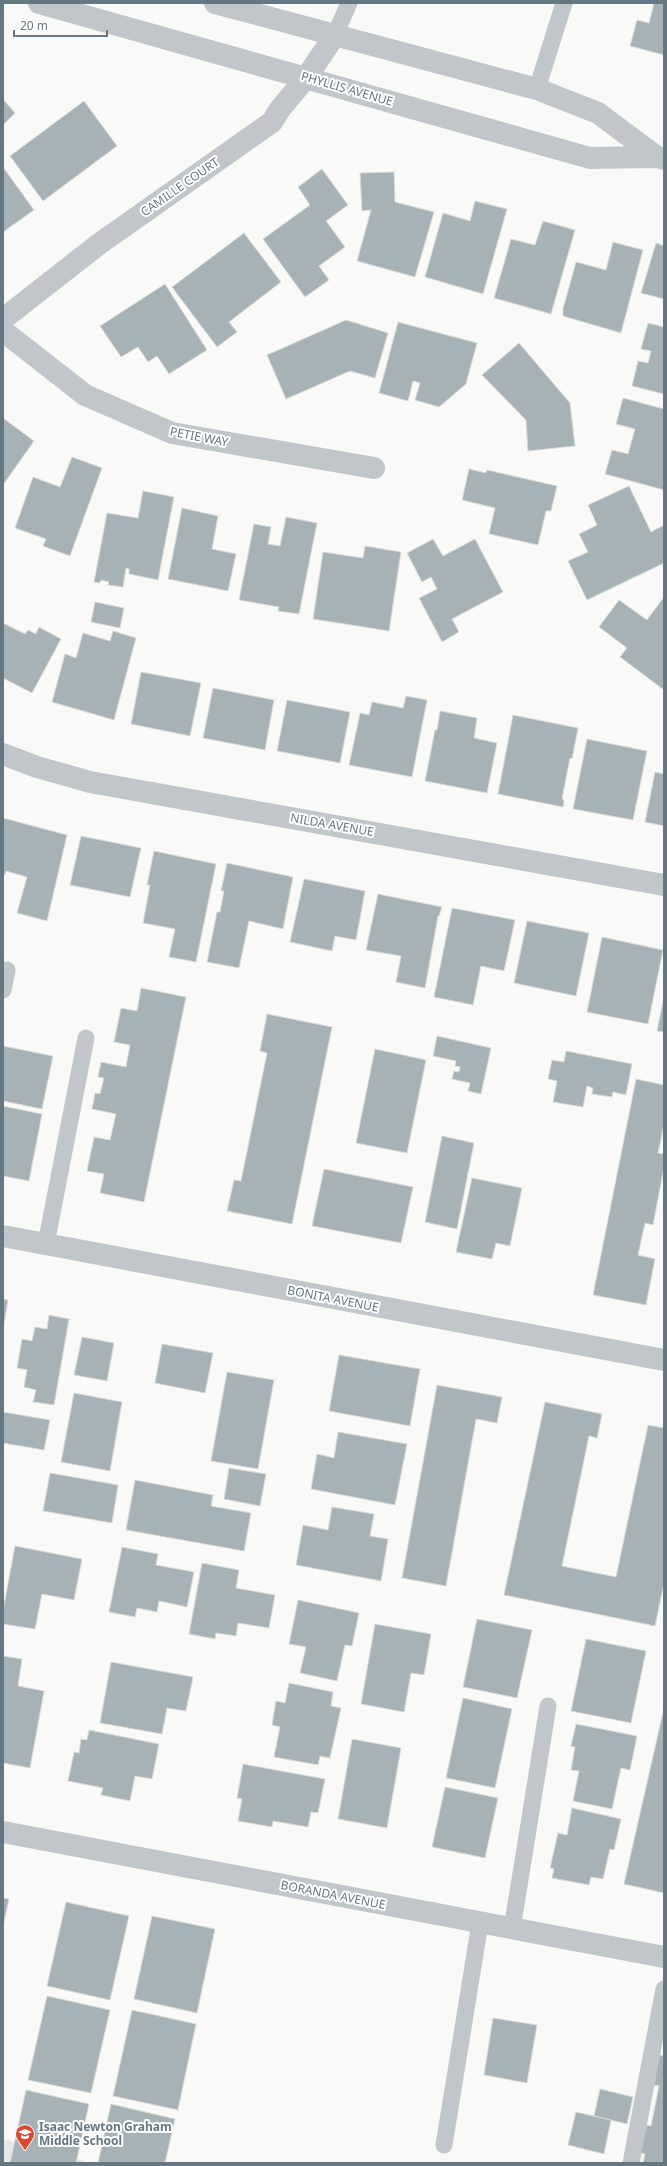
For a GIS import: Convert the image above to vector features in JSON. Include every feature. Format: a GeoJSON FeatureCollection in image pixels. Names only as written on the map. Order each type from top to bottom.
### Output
{"type":"FeatureCollection","features":[{"type":"Feature","properties":{"kind":"street","name":"PHYLLIS AVENUE"},"geometry":{"type":"LineString","coordinates":[[39,3],[590,158],[661,158]]}},
{"type":"Feature","properties":{"kind":"street","name":"PHYLLIS AVENUE"},"geometry":{"type":"LineString","coordinates":[[215,3],[537,89],[598,113],[661,158]]}},
{"type":"Feature","properties":{"kind":"street","name":"CAMILLE COURT"},"geometry":{"type":"LineString","coordinates":[[3,319],[99,244],[272,122],[280,109],[306,78],[335,36]]}},
{"type":"Feature","properties":{"kind":"street","name":"PETIE WAY"},"geometry":{"type":"LineString","coordinates":[[3,331],[85,395],[172,433],[374,468]]}},
{"type":"Feature","properties":{"kind":"street","name":"NILDA AVENUE"},"geometry":{"type":"LineString","coordinates":[[3,754],[37,767],[90,782],[664,885]]}},
{"type":"Feature","properties":{"kind":"street","name":"BONITA AVENUE"},"geometry":{"type":"LineString","coordinates":[[3,1236],[191,1273],[664,1360]]}},
{"type":"Feature","properties":{"kind":"street","name":"BORANDA AVENUE"},"geometry":{"type":"LineString","coordinates":[[3,1832],[664,1957]]}},
{"type":"Feature","properties":{"kind":"lane"},"geometry":{"type":"LineString","coordinates":[[335,36],[349,3]]}},
{"type":"Feature","properties":{"kind":"lane"},"geometry":{"type":"LineString","coordinates":[[537,89],[564,3]]}},
{"type":"Feature","properties":{"kind":"lane"},"geometry":{"type":"LineString","coordinates":[[3,990],[7,970]]}},
{"type":"Feature","properties":{"kind":"lane"},"geometry":{"type":"LineString","coordinates":[[46,1244],[86,1038]]}},
{"type":"Feature","properties":{"kind":"lane"},"geometry":{"type":"LineString","coordinates":[[512,1929],[548,1706]]}},
{"type":"Feature","properties":{"kind":"lane"},"geometry":{"type":"LineString","coordinates":[[444,2146],[480,1923]]}},
{"type":"Feature","properties":{"kind":"lane"},"geometry":{"type":"LineString","coordinates":[[632,2163],[664,1989]]}},
{"type":"Feature","properties":{"kind":"shaded area","name":"Isaac Newton Graham Middle School"},"geometry":{"type":"Polygon","coordinates":[[[3,2139],[91,2163],[3,2163],[3,2139]]]}},
{"type":"Feature","properties":{"kind":"building"},"geometry":{"type":"Polygon","coordinates":[[[654,3],[664,3],[664,55],[630,46],[637,20],[649,23],[654,3]]]}},
{"type":"Feature","properties":{"kind":"building"},"geometry":{"type":"Polygon","coordinates":[[[3,99],[15,113],[3,125],[3,99]]]}},
{"type":"Feature","properties":{"kind":"building"},"geometry":{"type":"Polygon","coordinates":[[[84,101],[117,146],[43,201],[10,156],[84,101]]]}},
{"type":"Feature","properties":{"kind":"building"},"geometry":{"type":"Polygon","coordinates":[[[3,167],[34,210],[3,232],[3,167]]]}},
{"type":"Feature","properties":{"kind":"building"},"geometry":{"type":"Polygon","coordinates":[[[322,169],[348,205],[326,221],[345,247],[319,266],[329,280],[305,297],[263,239],[310,205],[298,187],[322,169]]]}},
{"type":"Feature","properties":{"kind":"building"},"geometry":{"type":"Polygon","coordinates":[[[394,172],[395,202],[434,212],[415,277],[357,261],[371,210],[362,211],[360,173],[394,172]]]}},
{"type":"Feature","properties":{"kind":"building"},"geometry":{"type":"Polygon","coordinates":[[[475,201],[507,209],[483,294],[425,277],[443,213],[470,221],[475,201]]]}},
{"type":"Feature","properties":{"kind":"building"},"geometry":{"type":"Polygon","coordinates":[[[543,221],[575,230],[551,314],[494,298],[511,239],[535,245],[543,221]]]}},
{"type":"Feature","properties":{"kind":"building"},"geometry":{"type":"Polygon","coordinates":[[[244,233],[281,282],[229,322],[237,332],[217,347],[172,287],[244,233]]]}},
{"type":"Feature","properties":{"kind":"building"},"geometry":{"type":"Polygon","coordinates":[[[613,242],[643,250],[621,333],[563,316],[563,309],[576,262],[606,270],[613,242]]]}},
{"type":"Feature","properties":{"kind":"building"},"geometry":{"type":"Polygon","coordinates":[[[656,243],[664,246],[664,299],[641,293],[656,243]]]}},
{"type":"Feature","properties":{"kind":"building"},"geometry":{"type":"Polygon","coordinates":[[[165,284],[207,350],[169,374],[157,356],[148,362],[138,347],[121,357],[100,326],[165,284]]]}},
{"type":"Feature","properties":{"kind":"building"},"geometry":{"type":"Polygon","coordinates":[[[346,320],[388,333],[375,378],[350,371],[286,399],[267,355],[346,320]]]}},
{"type":"Feature","properties":{"kind":"building"},"geometry":{"type":"Polygon","coordinates":[[[398,322],[477,343],[466,384],[439,407],[415,400],[420,383],[413,381],[408,401],[379,393],[398,322]]]}},
{"type":"Feature","properties":{"kind":"building"},"geometry":{"type":"Polygon","coordinates":[[[648,323],[664,327],[664,394],[632,386],[638,361],[648,363],[651,351],[641,349],[648,323]]]}},
{"type":"Feature","properties":{"kind":"building"},"geometry":{"type":"Polygon","coordinates":[[[519,343],[570,403],[575,446],[528,451],[526,420],[482,375],[519,343]]]}},
{"type":"Feature","properties":{"kind":"building"},"geometry":{"type":"Polygon","coordinates":[[[623,398],[664,409],[664,490],[605,474],[612,450],[628,454],[635,429],[616,424],[623,398]]]}},
{"type":"Feature","properties":{"kind":"building"},"geometry":{"type":"Polygon","coordinates":[[[3,418],[34,441],[3,485],[3,418]]]}},
{"type":"Feature","properties":{"kind":"building"},"geometry":{"type":"Polygon","coordinates":[[[72,457],[102,468],[70,556],[43,546],[46,539],[15,528],[33,477],[60,487],[72,457]]]}},
{"type":"Feature","properties":{"kind":"building"},"geometry":{"type":"Polygon","coordinates":[[[469,469],[486,473],[487,470],[557,486],[551,511],[546,511],[538,545],[489,534],[495,508],[462,500],[469,469]]]}},
{"type":"Feature","properties":{"kind":"building"},"geometry":{"type":"Polygon","coordinates":[[[629,486],[651,532],[664,525],[664,563],[587,600],[568,561],[588,552],[579,534],[597,525],[588,505],[629,486]]]}},
{"type":"Feature","properties":{"kind":"building"},"geometry":{"type":"Polygon","coordinates":[[[143,491],[174,497],[158,580],[129,574],[129,569],[126,568],[123,587],[108,585],[109,582],[101,580],[100,583],[94,582],[107,513],[138,518],[143,491]]]}},
{"type":"Feature","properties":{"kind":"building"},"geometry":{"type":"Polygon","coordinates":[[[182,508],[218,516],[212,549],[236,554],[228,591],[168,579],[182,508]]]}},
{"type":"Feature","properties":{"kind":"building"},"geometry":{"type":"Polygon","coordinates":[[[286,517],[317,523],[299,614],[278,611],[279,607],[239,600],[254,524],[271,527],[268,544],[280,546],[286,517]]]}},
{"type":"Feature","properties":{"kind":"building"},"geometry":{"type":"Polygon","coordinates":[[[433,539],[443,556],[475,539],[503,592],[452,619],[459,632],[442,642],[419,598],[437,589],[431,577],[422,582],[407,553],[433,539]]]}},
{"type":"Feature","properties":{"kind":"building"},"geometry":{"type":"Polygon","coordinates":[[[365,546],[401,552],[389,631],[313,619],[323,552],[363,558],[365,546]]]}},
{"type":"Feature","properties":{"kind":"building"},"geometry":{"type":"Polygon","coordinates":[[[664,597],[664,690],[620,657],[627,648],[599,627],[619,600],[647,620],[664,597]]]}},
{"type":"Feature","properties":{"kind":"building"},"geometry":{"type":"Polygon","coordinates":[[[95,602],[124,608],[120,628],[91,622],[95,602]]]}},
{"type":"Feature","properties":{"kind":"building"},"geometry":{"type":"Polygon","coordinates":[[[3,623],[25,634],[28,630],[36,634],[39,627],[61,639],[32,693],[3,678],[3,623]]]}},
{"type":"Feature","properties":{"kind":"building"},"geometry":{"type":"Polygon","coordinates":[[[113,631],[136,638],[114,720],[52,702],[65,654],[76,658],[83,633],[110,641],[113,631]]]}},
{"type":"Feature","properties":{"kind":"building"},"geometry":{"type":"Polygon","coordinates":[[[141,672],[201,683],[190,736],[131,724],[141,672]]]}},
{"type":"Feature","properties":{"kind":"building"},"geometry":{"type":"Polygon","coordinates":[[[213,688],[274,700],[265,750],[203,738],[213,688]]]}},
{"type":"Feature","properties":{"kind":"building"},"geometry":{"type":"Polygon","coordinates":[[[406,696],[427,700],[412,777],[349,765],[360,713],[369,715],[372,702],[403,708],[406,696]]]}},
{"type":"Feature","properties":{"kind":"building"},"geometry":{"type":"Polygon","coordinates":[[[287,700],[350,712],[340,763],[277,751],[287,700]]]}},
{"type":"Feature","properties":{"kind":"building"},"geometry":{"type":"Polygon","coordinates":[[[440,711],[477,718],[474,738],[497,743],[487,793],[425,781],[440,711]]]}},
{"type":"Feature","properties":{"kind":"building"},"geometry":{"type":"Polygon","coordinates":[[[513,715],[578,728],[572,759],[570,758],[562,799],[564,800],[563,807],[498,794],[513,715]]]}},
{"type":"Feature","properties":{"kind":"building"},"geometry":{"type":"Polygon","coordinates":[[[587,739],[647,751],[633,820],[573,809],[587,739]]]}},
{"type":"Feature","properties":{"kind":"building"},"geometry":{"type":"Polygon","coordinates":[[[655,772],[664,774],[664,826],[645,822],[655,772]]]}},
{"type":"Feature","properties":{"kind":"building"},"geometry":{"type":"Polygon","coordinates":[[[3,818],[67,835],[47,921],[17,913],[27,877],[6,871],[5,875],[3,874],[3,818]]]}},
{"type":"Feature","properties":{"kind":"building"},"geometry":{"type":"Polygon","coordinates":[[[81,836],[141,848],[130,897],[70,885],[81,836]]]}},
{"type":"Feature","properties":{"kind":"building"},"geometry":{"type":"Polygon","coordinates":[[[154,851],[216,864],[196,962],[169,957],[175,929],[143,923],[150,885],[147,885],[154,851]]]}},
{"type":"Feature","properties":{"kind":"building"},"geometry":{"type":"Polygon","coordinates":[[[227,863],[293,877],[283,929],[249,921],[239,968],[207,962],[217,912],[220,912],[224,891],[221,891],[227,863]]]}},
{"type":"Feature","properties":{"kind":"building"},"geometry":{"type":"Polygon","coordinates":[[[304,879],[365,891],[356,940],[335,936],[332,951],[290,942],[304,879]]]}},
{"type":"Feature","properties":{"kind":"building"},"geometry":{"type":"Polygon","coordinates":[[[378,894],[442,907],[438,916],[425,988],[396,982],[401,956],[366,950],[378,894]]]}},
{"type":"Feature","properties":{"kind":"building"},"geometry":{"type":"Polygon","coordinates":[[[452,908],[515,920],[504,971],[481,966],[473,1005],[434,997],[452,908]]]}},
{"type":"Feature","properties":{"kind":"building"},"geometry":{"type":"Polygon","coordinates":[[[527,921],[589,933],[576,996],[514,983],[527,921]]]}},
{"type":"Feature","properties":{"kind":"building"},"geometry":{"type":"Polygon","coordinates":[[[602,937],[663,950],[648,1024],[587,1012],[602,937]]]}},
{"type":"Feature","properties":{"kind":"building"},"geometry":{"type":"Polygon","coordinates":[[[141,988],[186,997],[144,1202],[100,1193],[104,1174],[87,1171],[94,1137],[110,1140],[116,1114],[92,1109],[95,1093],[100,1094],[104,1078],[98,1077],[101,1062],[126,1067],[130,1045],[114,1042],[121,1008],[137,1011],[141,988]]]}},
{"type":"Feature","properties":{"kind":"building"},"geometry":{"type":"Polygon","coordinates":[[[664,997],[664,1032],[657,1031],[664,997]]]}},
{"type":"Feature","properties":{"kind":"building"},"geometry":{"type":"Polygon","coordinates":[[[267,1014],[332,1027],[292,1224],[227,1211],[234,1180],[241,1181],[267,1053],[260,1051],[267,1014]]]}},
{"type":"Feature","properties":{"kind":"building"},"geometry":{"type":"Polygon","coordinates":[[[437,1036],[491,1048],[481,1094],[468,1091],[470,1083],[452,1079],[454,1071],[459,1072],[460,1067],[455,1066],[456,1061],[433,1056],[437,1036]]]}},
{"type":"Feature","properties":{"kind":"building"},"geometry":{"type":"Polygon","coordinates":[[[3,1046],[53,1056],[42,1109],[3,1101],[3,1046]]]}},
{"type":"Feature","properties":{"kind":"building"},"geometry":{"type":"Polygon","coordinates":[[[375,1049],[426,1060],[407,1153],[356,1143],[375,1049]]]}},
{"type":"Feature","properties":{"kind":"building"},"geometry":{"type":"Polygon","coordinates":[[[566,1051],[632,1064],[626,1095],[613,1092],[612,1097],[592,1094],[593,1088],[587,1086],[583,1107],[553,1102],[557,1081],[548,1079],[552,1060],[564,1062],[566,1051]]]}},
{"type":"Feature","properties":{"kind":"building"},"geometry":{"type":"Polygon","coordinates":[[[636,1079],[664,1085],[664,1124],[658,1153],[664,1154],[664,1167],[653,1225],[645,1223],[638,1255],[655,1259],[646,1305],[593,1295],[636,1079]]]}},
{"type":"Feature","properties":{"kind":"building"},"geometry":{"type":"Polygon","coordinates":[[[3,1106],[42,1114],[29,1181],[3,1176],[3,1106]]]}},
{"type":"Feature","properties":{"kind":"building"},"geometry":{"type":"Polygon","coordinates":[[[442,1136],[474,1143],[457,1229],[425,1222],[442,1136]]]}},
{"type":"Feature","properties":{"kind":"building"},"geometry":{"type":"Polygon","coordinates":[[[324,1169],[413,1187],[401,1243],[312,1226],[324,1169]]]}},
{"type":"Feature","properties":{"kind":"building"},"geometry":{"type":"Polygon","coordinates":[[[472,1178],[522,1188],[510,1246],[496,1243],[492,1259],[456,1252],[472,1178]]]}},
{"type":"Feature","properties":{"kind":"building"},"geometry":{"type":"Polygon","coordinates":[[[3,1299],[8,1300],[3,1330],[3,1299]]]}},
{"type":"Feature","properties":{"kind":"building"},"geometry":{"type":"Polygon","coordinates":[[[49,1315],[69,1319],[54,1405],[33,1402],[36,1390],[24,1387],[27,1370],[17,1368],[22,1339],[32,1341],[35,1327],[47,1329],[49,1315]]]}},
{"type":"Feature","properties":{"kind":"building"},"geometry":{"type":"Polygon","coordinates":[[[82,1337],[114,1343],[107,1381],[74,1375],[82,1337]]]}},
{"type":"Feature","properties":{"kind":"building"},"geometry":{"type":"Polygon","coordinates":[[[162,1344],[213,1353],[205,1393],[155,1383],[162,1344]]]}},
{"type":"Feature","properties":{"kind":"building"},"geometry":{"type":"Polygon","coordinates":[[[339,1355],[420,1369],[410,1426],[329,1411],[339,1355]]]}},
{"type":"Feature","properties":{"kind":"building"},"geometry":{"type":"Polygon","coordinates":[[[227,1372],[274,1380],[258,1469],[211,1461],[227,1372]]]}},
{"type":"Feature","properties":{"kind":"building"},"geometry":{"type":"Polygon","coordinates":[[[437,1385],[502,1397],[497,1423],[476,1419],[446,1586],[402,1578],[437,1385]]]}},
{"type":"Feature","properties":{"kind":"building"},"geometry":{"type":"Polygon","coordinates":[[[74,1393],[122,1402],[110,1471],[61,1462],[74,1393]]]}},
{"type":"Feature","properties":{"kind":"building"},"geometry":{"type":"Polygon","coordinates":[[[545,1402],[602,1414],[597,1438],[589,1436],[562,1566],[616,1577],[648,1425],[664,1428],[664,1583],[655,1626],[504,1595],[545,1402]]]}},
{"type":"Feature","properties":{"kind":"building"},"geometry":{"type":"Polygon","coordinates":[[[3,1412],[50,1420],[44,1450],[3,1443],[3,1412]]]}},
{"type":"Feature","properties":{"kind":"building"},"geometry":{"type":"Polygon","coordinates":[[[338,1432],[407,1444],[395,1505],[311,1489],[317,1454],[334,1458],[338,1432]]]}},
{"type":"Feature","properties":{"kind":"building"},"geometry":{"type":"Polygon","coordinates":[[[229,1468],[266,1474],[260,1506],[224,1499],[229,1468]]]}},
{"type":"Feature","properties":{"kind":"building"},"geometry":{"type":"Polygon","coordinates":[[[50,1473],[118,1485],[112,1523],[43,1511],[50,1473]]]}},
{"type":"Feature","properties":{"kind":"building"},"geometry":{"type":"Polygon","coordinates":[[[135,1480],[213,1495],[211,1506],[251,1513],[244,1551],[126,1530],[135,1480]]]}},
{"type":"Feature","properties":{"kind":"building"},"geometry":{"type":"Polygon","coordinates":[[[332,1507],[374,1514],[370,1536],[388,1539],[381,1581],[296,1565],[303,1525],[328,1530],[332,1507]]]}},
{"type":"Feature","properties":{"kind":"building"},"geometry":{"type":"Polygon","coordinates":[[[15,1546],[82,1559],[74,1600],[42,1594],[35,1629],[3,1624],[3,1610],[15,1546]]]}},
{"type":"Feature","properties":{"kind":"building"},"geometry":{"type":"Polygon","coordinates":[[[122,1547],[158,1554],[156,1565],[194,1572],[187,1607],[159,1601],[157,1612],[137,1608],[135,1617],[109,1612],[122,1547]]]}},
{"type":"Feature","properties":{"kind":"building"},"geometry":{"type":"Polygon","coordinates":[[[202,1563],[239,1570],[236,1588],[275,1595],[269,1628],[238,1623],[236,1636],[216,1633],[215,1639],[189,1634],[202,1563]]]}},
{"type":"Feature","properties":{"kind":"building"},"geometry":{"type":"Polygon","coordinates":[[[298,1600],[359,1613],[352,1646],[345,1645],[337,1681],[300,1673],[306,1647],[289,1644],[298,1600]]]}},
{"type":"Feature","properties":{"kind":"building"},"geometry":{"type":"Polygon","coordinates":[[[477,1619],[532,1630],[517,1698],[463,1687],[477,1619]]]}},
{"type":"Feature","properties":{"kind":"building"},"geometry":{"type":"Polygon","coordinates":[[[375,1624],[431,1634],[424,1675],[411,1673],[404,1712],[361,1704],[375,1624]]]}},
{"type":"Feature","properties":{"kind":"building"},"geometry":{"type":"Polygon","coordinates":[[[586,1639],[646,1651],[631,1723],[571,1711],[586,1639]]]}},
{"type":"Feature","properties":{"kind":"building"},"geometry":{"type":"Polygon","coordinates":[[[3,1656],[22,1659],[18,1686],[44,1691],[30,1768],[3,1763],[3,1656]]]}},
{"type":"Feature","properties":{"kind":"building"},"geometry":{"type":"Polygon","coordinates":[[[111,1662],[193,1677],[186,1711],[167,1708],[162,1734],[100,1723],[111,1662]]]}},
{"type":"Feature","properties":{"kind":"building"},"geometry":{"type":"Polygon","coordinates":[[[289,1683],[333,1692],[331,1706],[341,1708],[330,1758],[320,1756],[318,1765],[274,1757],[280,1727],[272,1725],[276,1701],[285,1703],[289,1683]]]}},
{"type":"Feature","properties":{"kind":"building"},"geometry":{"type":"Polygon","coordinates":[[[463,1698],[512,1709],[495,1788],[446,1778],[463,1698]]]}},
{"type":"Feature","properties":{"kind":"building"},"geometry":{"type":"Polygon","coordinates":[[[664,1708],[664,1893],[624,1884],[664,1708]]]}},
{"type":"Feature","properties":{"kind":"building"},"geometry":{"type":"Polygon","coordinates":[[[576,1724],[637,1736],[630,1770],[621,1768],[612,1809],[573,1801],[579,1771],[571,1770],[575,1747],[571,1746],[576,1724]]]}},
{"type":"Feature","properties":{"kind":"building"},"geometry":{"type":"Polygon","coordinates":[[[89,1730],[159,1744],[152,1779],[135,1776],[130,1801],[101,1795],[103,1788],[68,1781],[74,1752],[79,1753],[81,1739],[87,1740],[89,1730]]]}},
{"type":"Feature","properties":{"kind":"building"},"geometry":{"type":"Polygon","coordinates":[[[352,1739],[401,1748],[387,1828],[338,1819],[352,1739]]]}},
{"type":"Feature","properties":{"kind":"building"},"geometry":{"type":"Polygon","coordinates":[[[243,1764],[325,1779],[318,1813],[311,1812],[308,1827],[273,1821],[272,1827],[238,1821],[242,1799],[237,1798],[243,1764]]]}},
{"type":"Feature","properties":{"kind":"building"},"geometry":{"type":"Polygon","coordinates":[[[445,1787],[498,1798],[485,1858],[432,1847],[445,1787]]]}},
{"type":"Feature","properties":{"kind":"building"},"geometry":{"type":"Polygon","coordinates":[[[572,1808],[621,1819],[614,1850],[610,1849],[603,1879],[591,1877],[589,1885],[552,1878],[554,1869],[550,1868],[558,1833],[567,1835],[572,1808]]]}},
{"type":"Feature","properties":{"kind":"building"},"geometry":{"type":"Polygon","coordinates":[[[3,1898],[9,1899],[3,1926],[3,1898]]]}},
{"type":"Feature","properties":{"kind":"building"},"geometry":{"type":"Polygon","coordinates":[[[66,1902],[129,1916],[110,2000],[47,1986],[66,1902]]]}},
{"type":"Feature","properties":{"kind":"building"},"geometry":{"type":"Polygon","coordinates":[[[152,1916],[215,1929],[197,2013],[134,1999],[152,1916]]]}},
{"type":"Feature","properties":{"kind":"building"},"geometry":{"type":"Polygon","coordinates":[[[47,1996],[110,2010],[91,2093],[28,2080],[47,1996]]]}},
{"type":"Feature","properties":{"kind":"building"},"geometry":{"type":"Polygon","coordinates":[[[132,2010],[196,2024],[178,2110],[113,2096],[132,2010]]]}},
{"type":"Feature","properties":{"kind":"building"},"geometry":{"type":"Polygon","coordinates":[[[493,2018],[537,2025],[527,2083],[484,2075],[493,2018]]]}},
{"type":"Feature","properties":{"kind":"building"},"geometry":{"type":"Polygon","coordinates":[[[659,2055],[664,2056],[664,2163],[643,2163],[645,2154],[640,2153],[646,2125],[651,2126],[659,2086],[653,2085],[659,2055]]]}},
{"type":"Feature","properties":{"kind":"building"},"geometry":{"type":"Polygon","coordinates":[[[600,2089],[633,2097],[627,2124],[594,2116],[600,2089]]]}},
{"type":"Feature","properties":{"kind":"building"},"geometry":{"type":"Polygon","coordinates":[[[26,2090],[89,2104],[76,2163],[10,2163],[26,2090]]]}},
{"type":"Feature","properties":{"kind":"building"},"geometry":{"type":"Polygon","coordinates":[[[111,2104],[175,2119],[165,2163],[98,2163],[111,2104]]]}},
{"type":"Feature","properties":{"kind":"building"},"geometry":{"type":"Polygon","coordinates":[[[576,2112],[611,2120],[604,2154],[568,2145],[576,2112]]]}},
{"type":"Feature","properties":{"kind":"place","name":"Isaac Newton Graham Middle School"},"geometry":{"type":"Point","coordinates":[25,2151]}}]}
